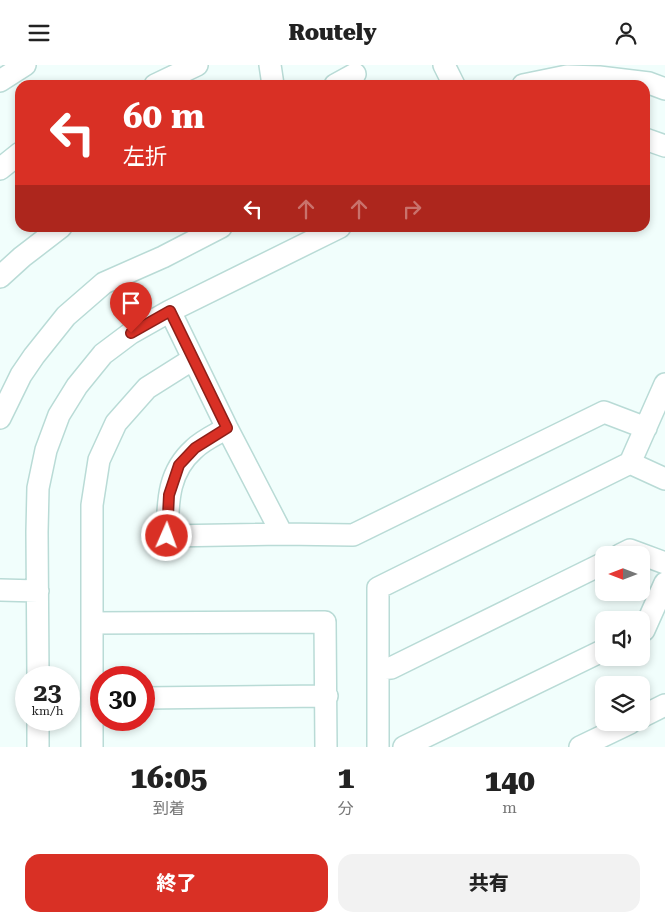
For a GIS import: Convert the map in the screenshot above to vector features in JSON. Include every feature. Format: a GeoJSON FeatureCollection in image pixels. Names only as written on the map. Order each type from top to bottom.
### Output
{"type":"FeatureCollection","features":[{"type":"Feature","properties":{"kind":"street"},"geometry":{"type":"LineString","coordinates":[[0,81],[25,65]]}},
{"type":"Feature","properties":{"kind":"street"},"geometry":{"type":"LineString","coordinates":[[165,80],[198,65]]}},
{"type":"Feature","properties":{"kind":"street"},"geometry":{"type":"LineString","coordinates":[[270,65],[272,80]]}},
{"type":"Feature","properties":{"kind":"street"},"geometry":{"type":"LineString","coordinates":[[444,65],[452,80]]}},
{"type":"Feature","properties":{"kind":"street"},"geometry":{"type":"LineString","coordinates":[[540,80],[572,71],[625,80]]}},
{"type":"Feature","properties":{"kind":"street"},"geometry":{"type":"LineString","coordinates":[[650,83],[665,89]]}},
{"type":"Feature","properties":{"kind":"street"},"geometry":{"type":"LineString","coordinates":[[650,141],[665,146]]}},
{"type":"Feature","properties":{"kind":"street"},"geometry":{"type":"LineString","coordinates":[[0,169],[15,157]]}},
{"type":"Feature","properties":{"kind":"street"},"geometry":{"type":"LineString","coordinates":[[0,277],[54,232]]}},
{"type":"Feature","properties":{"kind":"street"},"geometry":{"type":"LineString","coordinates":[[0,418],[21,375],[66,316],[104,283],[163,257],[212,232]]}},
{"type":"Feature","properties":{"kind":"street"},"geometry":{"type":"LineString","coordinates":[[38,666],[38,487],[46,450],[59,415],[77,386],[103,354],[131,333],[170,311],[330,232]]}},
{"type":"Feature","properties":{"kind":"street"},"geometry":{"type":"LineString","coordinates":[[170,311],[227,428],[282,534]]}},
{"type":"Feature","properties":{"kind":"street"},"geometry":{"type":"LineString","coordinates":[[95,666],[92,623],[92,505],[99,460],[116,423],[147,388],[193,359]]}},
{"type":"Feature","properties":{"kind":"street"},"geometry":{"type":"LineString","coordinates":[[378,747],[378,588],[630,463],[665,384]]}},
{"type":"Feature","properties":{"kind":"street"},"geometry":{"type":"LineString","coordinates":[[227,428],[195,448],[179,465],[169,495],[167,536],[353,535],[604,411],[646,428]]}},
{"type":"Feature","properties":{"kind":"street"},"geometry":{"type":"LineString","coordinates":[[630,463],[665,479]]}},
{"type":"Feature","properties":{"kind":"street"},"geometry":{"type":"LineString","coordinates":[[650,557],[665,563]]}},
{"type":"Feature","properties":{"kind":"street"},"geometry":{"type":"LineString","coordinates":[[378,669],[391,668],[595,567]]}},
{"type":"Feature","properties":{"kind":"street"},"geometry":{"type":"LineString","coordinates":[[650,617],[665,583]]}},
{"type":"Feature","properties":{"kind":"street"},"geometry":{"type":"LineString","coordinates":[[0,591],[38,591]]}},
{"type":"Feature","properties":{"kind":"street"},"geometry":{"type":"LineString","coordinates":[[92,623],[325,622],[326,747]]}},
{"type":"Feature","properties":{"kind":"street"},"geometry":{"type":"LineString","coordinates":[[404,747],[595,654]]}},
{"type":"Feature","properties":{"kind":"street"},"geometry":{"type":"LineString","coordinates":[[155,698],[327,696]]}},
{"type":"Feature","properties":{"kind":"street"},"geometry":{"type":"LineString","coordinates":[[650,712],[665,705]]}},
{"type":"Feature","properties":{"kind":"street"},"geometry":{"type":"LineString","coordinates":[[38,731],[38,747]]}},
{"type":"Feature","properties":{"kind":"street"},"geometry":{"type":"LineString","coordinates":[[92,747],[94,731]]}},
{"type":"Feature","properties":{"kind":"street"},"geometry":{"type":"LineString","coordinates":[[580,747],[613,731]]}},
{"type":"Feature","properties":{"kind":"route"},"geometry":{"type":"LineString","coordinates":[[131,333],[170,311],[227,428],[195,448],[179,465],[169,495],[167,536]]}}]}
